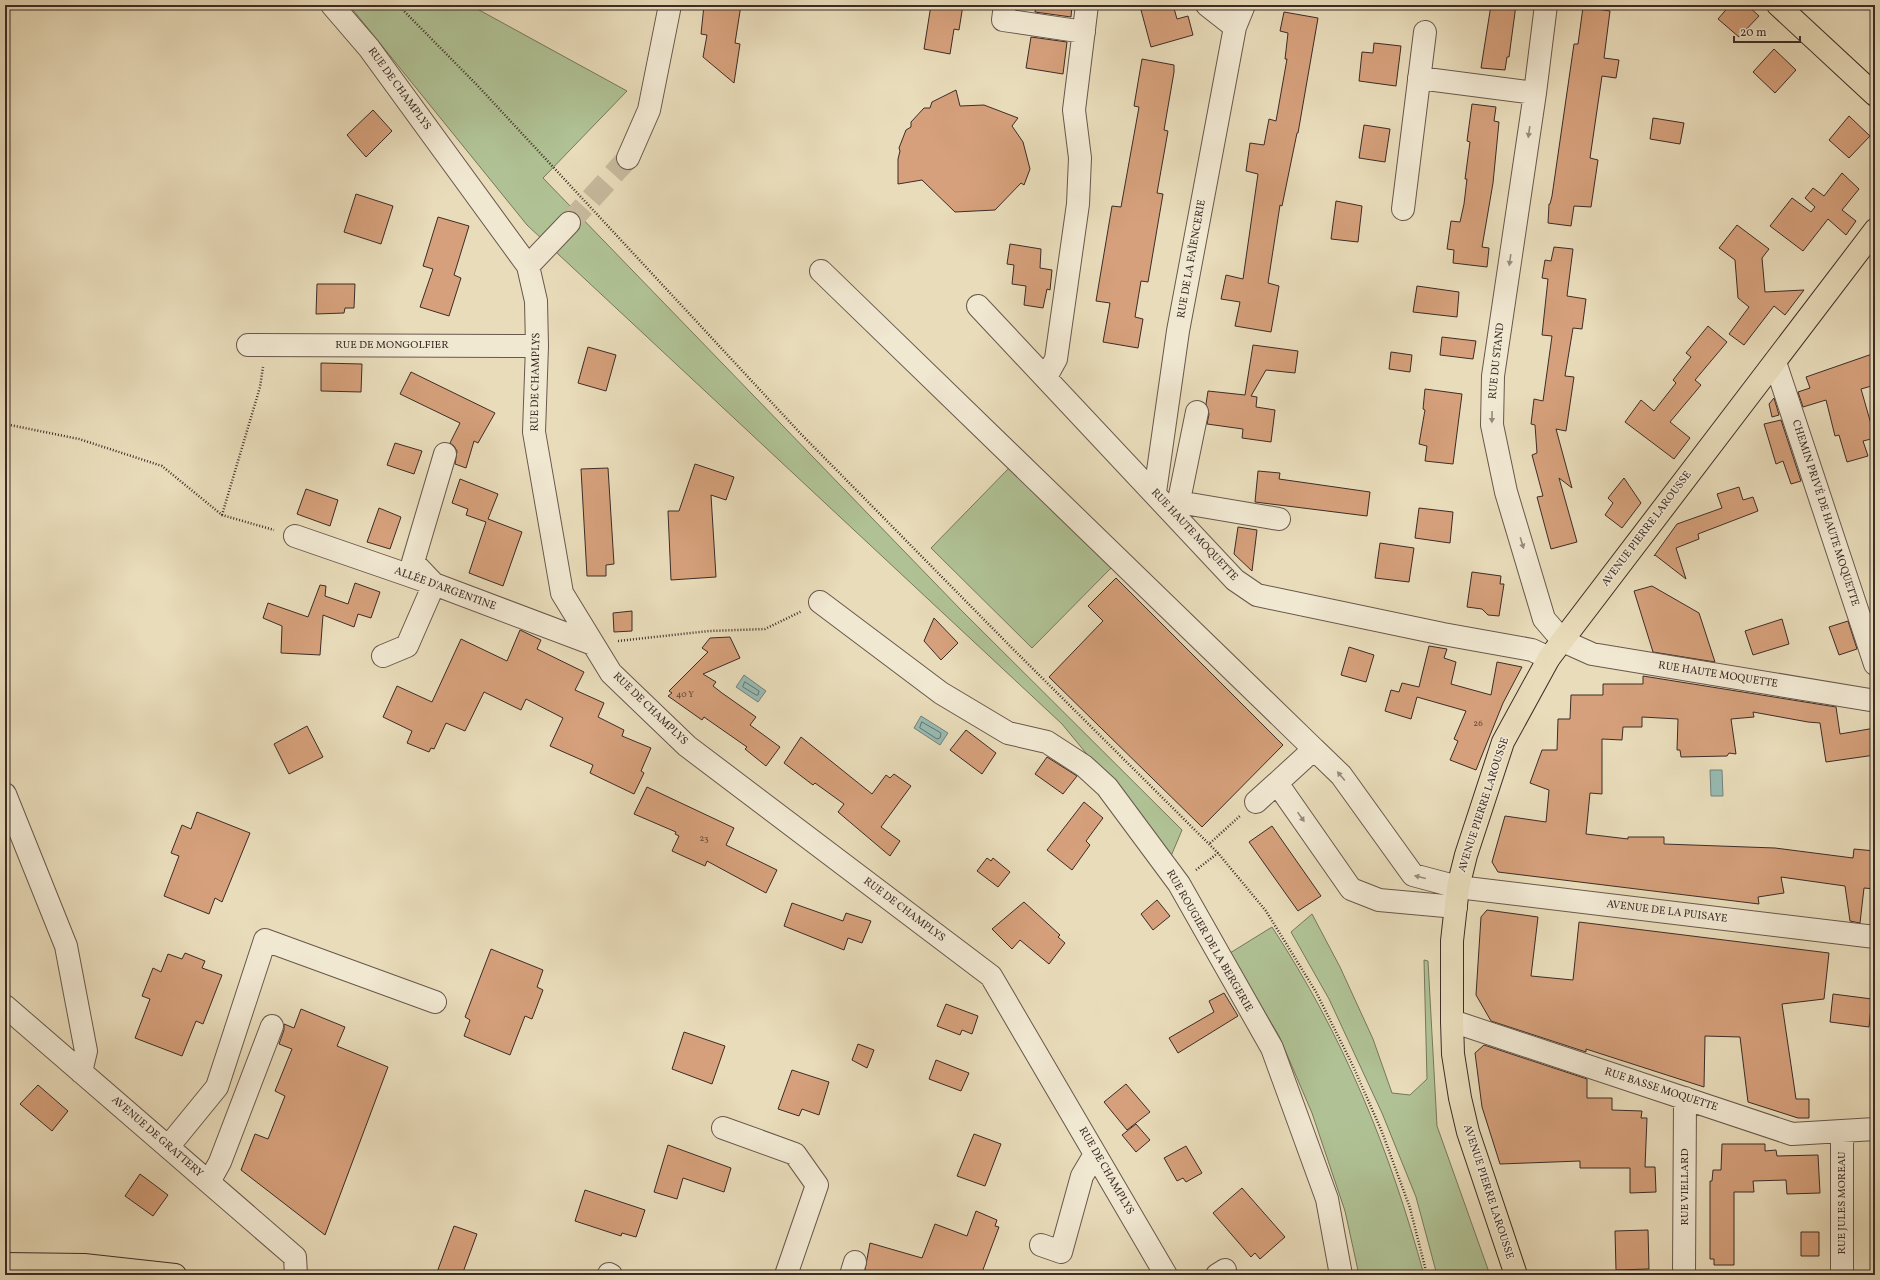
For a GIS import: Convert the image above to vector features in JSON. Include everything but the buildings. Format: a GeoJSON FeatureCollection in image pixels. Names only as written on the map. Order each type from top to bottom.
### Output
{"type":"FeatureCollection","features":[{"type":"Feature","properties":{"kind":"main road"},"geometry":{"type":"LineString","coordinates":[[1778,5],[1875,94]]}},
{"type":"Feature","properties":{"kind":"main road","name":"AVENUE PIERRE LAROUSSE"},"geometry":{"type":"LineString","coordinates":[[1516,1275],[1468,1132],[1460,1098],[1453,1054],[1452,1021],[1452,941],[1457,897],[1466,855],[1504,742],[1549,658],[1875,230]]}},
{"type":"Feature","properties":{"kind":"main road"},"geometry":{"type":"LineString","coordinates":[[5,1264],[92,1266],[175,1275]]}},
{"type":"Feature","properties":{"kind":"street","name":"RUE DE CHAMPLYS"},"geometry":{"type":"LineString","coordinates":[[332,5],[369,48],[528,266],[536,301],[537,346],[534,432],[562,593],[611,673],[687,746],[991,976],[1166,1275]]}},
{"type":"Feature","properties":{"kind":"street"},"geometry":{"type":"LineString","coordinates":[[628,158],[649,110],[669,5]]}},
{"type":"Feature","properties":{"kind":"street"},"geometry":{"type":"LineString","coordinates":[[1005,5],[1003,20],[1084,32]]}},
{"type":"Feature","properties":{"kind":"street"},"geometry":{"type":"LineString","coordinates":[[1046,376],[1056,359],[1078,204],[1080,158],[1074,110],[1087,5]]}},
{"type":"Feature","properties":{"kind":"street"},"geometry":{"type":"LineString","coordinates":[[1207,5],[1235,27]]}},
{"type":"Feature","properties":{"kind":"street","name":"RUE DE LA FAÏENCERIE"},"geometry":{"type":"LineString","coordinates":[[1155,492],[1178,331],[1235,27],[1244,5]]}},
{"type":"Feature","properties":{"kind":"street","name":"RUE DU STAND"},"geometry":{"type":"LineString","coordinates":[[1546,5],[1535,93],[1493,376],[1492,425],[1506,492],[1544,619],[1563,641]]}},
{"type":"Feature","properties":{"kind":"street"},"geometry":{"type":"LineString","coordinates":[[1403,209],[1425,32]]}},
{"type":"Feature","properties":{"kind":"street"},"geometry":{"type":"LineString","coordinates":[[1419,78],[1535,93]]}},
{"type":"Feature","properties":{"kind":"street"},"geometry":{"type":"LineString","coordinates":[[528,266],[568,223]]}},
{"type":"Feature","properties":{"kind":"street"},"geometry":{"type":"LineString","coordinates":[[821,271],[1341,775],[1413,875],[1457,897]]}},
{"type":"Feature","properties":{"kind":"street","name":"RUE HAUTE MOQUETTE"},"geometry":{"type":"LineString","coordinates":[[978,306],[1155,492],[1177,509],[1235,580],[1258,596],[1443,634],[1532,650],[1549,658]]}},
{"type":"Feature","properties":{"kind":"street","name":"RUE DE MONGOLFIER"},"geometry":{"type":"LineString","coordinates":[[257,345],[537,346]]}},
{"type":"Feature","properties":{"kind":"street","name":"CHEMIN PRIVÉ DE HAUTE MOQUETTE"},"geometry":{"type":"LineString","coordinates":[[1775,362],[1875,664]]}},
{"type":"Feature","properties":{"kind":"street"},"geometry":{"type":"LineString","coordinates":[[1196,412],[1177,509],[1279,519]]}},
{"type":"Feature","properties":{"kind":"street"},"geometry":{"type":"LineString","coordinates":[[383,656],[407,646],[434,584],[413,562],[445,454]]}},
{"type":"Feature","properties":{"kind":"street","name":"ALLÉE D'ARGENTINE"},"geometry":{"type":"LineString","coordinates":[[295,536],[434,584],[593,644]]}},
{"type":"Feature","properties":{"kind":"street","name":"RUE ROUGIER DE LA BERGERIE"},"geometry":{"type":"LineString","coordinates":[[820,602],[941,693],[1008,733],[1047,742],[1084,766],[1107,787],[1179,884],[1272,1048],[1327,1198],[1342,1275]]}},
{"type":"Feature","properties":{"kind":"street","name":"RUE HAUTE MOQUETTE"},"geometry":{"type":"LineString","coordinates":[[1563,641],[1592,654],[1870,700],[1875,699]]}},
{"type":"Feature","properties":{"kind":"street"},"geometry":{"type":"LineString","coordinates":[[1256,802],[1314,749]]}},
{"type":"Feature","properties":{"kind":"street"},"geometry":{"type":"LineString","coordinates":[[1277,783],[1351,889],[1379,900],[1457,897]]}},
{"type":"Feature","properties":{"kind":"street"},"geometry":{"type":"LineString","coordinates":[[5,794],[66,946],[86,1052],[81,1072]]}},
{"type":"Feature","properties":{"kind":"street","name":"AVENUE DE LA PUISAYE"},"geometry":{"type":"LineString","coordinates":[[1457,897],[1875,937]]}},
{"type":"Feature","properties":{"kind":"street"},"geometry":{"type":"LineString","coordinates":[[168,1147],[217,1087],[265,940],[435,1002]]}},
{"type":"Feature","properties":{"kind":"street","name":"AVENUE DE GRATTERY"},"geometry":{"type":"LineString","coordinates":[[5,1006],[295,1257],[296,1275]]}},
{"type":"Feature","properties":{"kind":"street","name":"RUE BASSE MOQUETTE"},"geometry":{"type":"LineString","coordinates":[[1452,1021],[1792,1134],[1875,1129]]}},
{"type":"Feature","properties":{"kind":"street"},"geometry":{"type":"LineString","coordinates":[[209,1182],[220,1162],[272,1026]]}},
{"type":"Feature","properties":{"kind":"street","name":"RUE VIELLARD"},"geometry":{"type":"LineString","coordinates":[[1684,1275],[1685,1098]]}},
{"type":"Feature","properties":{"kind":"street"},"geometry":{"type":"LineString","coordinates":[[723,1128],[795,1154],[817,1185],[786,1275]]}},
{"type":"Feature","properties":{"kind":"street","name":"RUE JULES MOREAU"},"geometry":{"type":"LineString","coordinates":[[1842,1131],[1842,1275]]}},
{"type":"Feature","properties":{"kind":"street"},"geometry":{"type":"LineString","coordinates":[[1041,1245],[1061,1252],[1082,1176],[1095,1154]]}},
{"type":"Feature","properties":{"kind":"path"},"geometry":{"type":"LineString","coordinates":[[398,5],[482,91],[800,433],[1011,647],[1210,844],[1266,912],[1316,992],[1354,1066],[1382,1132],[1410,1208],[1427,1275]]}},
{"type":"Feature","properties":{"kind":"path"},"geometry":{"type":"LineString","coordinates":[[222,515],[260,387],[257,345]]}},
{"type":"Feature","properties":{"kind":"path"},"geometry":{"type":"LineString","coordinates":[[5,424],[79,439],[162,466],[222,515],[295,536]]}},
{"type":"Feature","properties":{"kind":"path"},"geometry":{"type":"LineString","coordinates":[[593,644],[709,631],[765,629],[820,602]]}},
{"type":"Feature","properties":{"kind":"path"},"geometry":{"type":"LineString","coordinates":[[1210,844],[1256,802]]}},
{"type":"Feature","properties":{"kind":"path"},"geometry":{"type":"LineString","coordinates":[[1179,884],[1218,853]]}},
{"type":"Feature","properties":{"kind":"green space"},"geometry":{"type":"Polygon","coordinates":[[[349,5],[470,5],[627,91],[543,178],[961,610],[1182,830],[1171,856],[1062,724],[527,225],[349,5]]]}},
{"type":"Feature","properties":{"kind":"green space"},"geometry":{"type":"Polygon","coordinates":[[[1012,465],[1114,565],[1032,648],[931,548],[1012,465]]]}},
{"type":"Feature","properties":{"kind":"green space"},"geometry":{"type":"Polygon","coordinates":[[[1312,914],[1340,967],[1373,1039],[1392,1093],[1410,1095],[1427,1079],[1424,960],[1428,961],[1437,1126],[1490,1275],[1437,1275],[1416,1197],[1382,1113],[1329,999],[1291,932],[1312,914]]]}},
{"type":"Feature","properties":{"kind":"green space"},"geometry":{"type":"Polygon","coordinates":[[[1272,927],[1298,968],[1321,1009],[1362,1095],[1380,1138],[1396,1183],[1424,1275],[1359,1275],[1345,1211],[1312,1113],[1279,1036],[1230,953],[1272,927]]]}},
{"type":"Feature","properties":{"kind":"water"},"geometry":{"type":"Polygon","coordinates":[[[744,675],[766,691],[758,702],[736,687],[744,675]]]}},
{"type":"Feature","properties":{"kind":"water"},"geometry":{"type":"Polygon","coordinates":[[[921,716],[948,733],[940,745],[914,728],[921,716]]]}},
{"type":"Feature","properties":{"kind":"water"},"geometry":{"type":"Polygon","coordinates":[[[1710,770],[1722,770],[1723,796],[1711,796],[1710,770]]]}},
{"type":"Feature","properties":{"kind":"tunnel"},"geometry":{"type":"LineString","coordinates":[[569,223],[628,158]]}}]}
